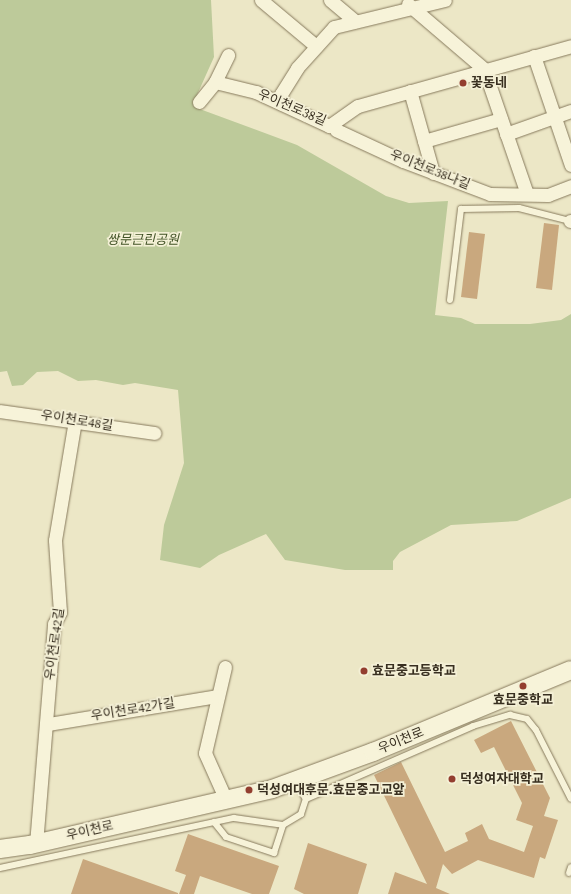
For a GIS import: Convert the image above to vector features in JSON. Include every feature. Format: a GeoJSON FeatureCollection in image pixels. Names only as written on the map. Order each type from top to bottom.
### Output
{"type":"FeatureCollection","features":[{"type":"Feature","properties":{"kind":"street"},"geometry":{"type":"LineString","coordinates":[[261,0],[316,46]]}},
{"type":"Feature","properties":{"kind":"street"},"geometry":{"type":"LineString","coordinates":[[330,0],[355,21]]}},
{"type":"Feature","properties":{"kind":"street"},"geometry":{"type":"LineString","coordinates":[[282,104],[281,94],[297,68],[334,27],[408,3],[445,0]]}},
{"type":"Feature","properties":{"kind":"street"},"geometry":{"type":"LineString","coordinates":[[408,3],[484,69],[527,194]]}},
{"type":"Feature","properties":{"kind":"street","name":"우이천로38길"},"geometry":{"type":"LineString","coordinates":[[215,82],[256,92],[329,126],[358,106],[484,69],[571,46]]}},
{"type":"Feature","properties":{"kind":"street"},"geometry":{"type":"LineString","coordinates":[[199,102],[215,82],[228,55]]}},
{"type":"Feature","properties":{"kind":"street"},"geometry":{"type":"LineString","coordinates":[[534,56],[571,165]]}},
{"type":"Feature","properties":{"kind":"street"},"geometry":{"type":"LineString","coordinates":[[410,91],[433,173]]}},
{"type":"Feature","properties":{"kind":"street"},"geometry":{"type":"LineString","coordinates":[[506,134],[571,111]]}},
{"type":"Feature","properties":{"kind":"street"},"geometry":{"type":"LineString","coordinates":[[424,142],[501,119]]}},
{"type":"Feature","properties":{"kind":"street","name":"우이천로38나길"},"geometry":{"type":"LineString","coordinates":[[336,130],[433,173],[490,194],[548,195],[571,186]]}},
{"type":"Feature","properties":{"kind":"street","name":"우이천로48길"},"geometry":{"type":"LineString","coordinates":[[0,411],[154,433]]}},
{"type":"Feature","properties":{"kind":"street","name":"우이천로42길"},"geometry":{"type":"LineString","coordinates":[[36,844],[48,724],[54,624],[60,612],[55,540],[75,421]]}},
{"type":"Feature","properties":{"kind":"street"},"geometry":{"type":"LineString","coordinates":[[225,667],[205,753],[226,800]]}},
{"type":"Feature","properties":{"kind":"street","name":"우이천로"},"geometry":{"type":"LineString","coordinates":[[0,849],[36,844],[226,800],[294,781],[571,670]]}},
{"type":"Feature","properties":{"kind":"street","name":"우이천로42가길"},"geometry":{"type":"LineString","coordinates":[[48,724],[218,696]]}},
{"type":"Feature","properties":{"kind":"lane"},"geometry":{"type":"LineString","coordinates":[[450,300],[461,209],[519,208],[570,221]]}},
{"type":"Feature","properties":{"kind":"lane"},"geometry":{"type":"LineString","coordinates":[[0,868],[234,818],[282,825],[301,814],[306,799],[473,726],[510,715],[527,718],[536,730],[571,798]]}},
{"type":"Feature","properties":{"kind":"lane"},"geometry":{"type":"LineString","coordinates":[[294,781],[306,799]]}},
{"type":"Feature","properties":{"kind":"lane"},"geometry":{"type":"LineString","coordinates":[[214,822],[226,837],[274,853],[282,825]]}},
{"type":"Feature","properties":{"kind":"green space","name":"쌍문근린공원"},"geometry":{"type":"Polygon","coordinates":[[[0,0],[211,0],[214,57],[197,95],[197,108],[297,145],[386,196],[409,203],[448,201],[435,315],[461,318],[475,324],[530,324],[561,320],[571,314],[571,498],[517,521],[451,525],[400,552],[393,561],[393,570],[345,570],[285,560],[266,534],[219,555],[200,568],[160,560],[164,525],[184,463],[178,390],[135,383],[123,385],[96,380],[78,381],[58,371],[37,372],[23,385],[12,386],[7,371],[0,372],[0,0]]]}},
{"type":"Feature","properties":{"kind":"building"},"geometry":{"type":"Polygon","coordinates":[[[544,223],[559,225],[552,290],[536,288],[544,223]]]}},
{"type":"Feature","properties":{"kind":"building"},"geometry":{"type":"Polygon","coordinates":[[[469,232],[485,234],[477,299],[461,297],[469,232]]]}},
{"type":"Feature","properties":{"kind":"building"},"geometry":{"type":"Polygon","coordinates":[[[511,721],[550,798],[544,816],[558,820],[545,859],[540,857],[534,878],[478,860],[452,874],[443,864],[436,888],[450,894],[388,894],[395,872],[427,884],[374,775],[401,762],[445,852],[468,841],[465,833],[482,824],[489,839],[524,852],[533,826],[516,820],[522,803],[494,747],[481,753],[474,740],[511,721]]]}},
{"type":"Feature","properties":{"kind":"building"},"geometry":{"type":"Polygon","coordinates":[[[188,834],[279,866],[269,894],[252,894],[200,876],[194,894],[179,894],[186,875],[175,871],[188,834]]]}},
{"type":"Feature","properties":{"kind":"building"},"geometry":{"type":"Polygon","coordinates":[[[308,843],[367,864],[358,894],[304,894],[294,889],[308,843]]]}},
{"type":"Feature","properties":{"kind":"building"},"geometry":{"type":"Polygon","coordinates":[[[83,859],[178,893],[178,894],[71,894],[83,859]]]}},
{"type":"Feature","properties":{"kind":"place","name":"꽃동네"},"geometry":{"type":"Point","coordinates":[463,83]}},
{"type":"Feature","properties":{"kind":"place","name":"효문중고등학교"},"geometry":{"type":"Point","coordinates":[364,671]}},
{"type":"Feature","properties":{"kind":"place","name":"효문중학교"},"geometry":{"type":"Point","coordinates":[523,686]}},
{"type":"Feature","properties":{"kind":"place","name":"덕성여자대학교"},"geometry":{"type":"Point","coordinates":[452,779]}},
{"type":"Feature","properties":{"kind":"place","name":"덕성여대후문.효문중고교앞"},"geometry":{"type":"Point","coordinates":[249,790]}}]}
